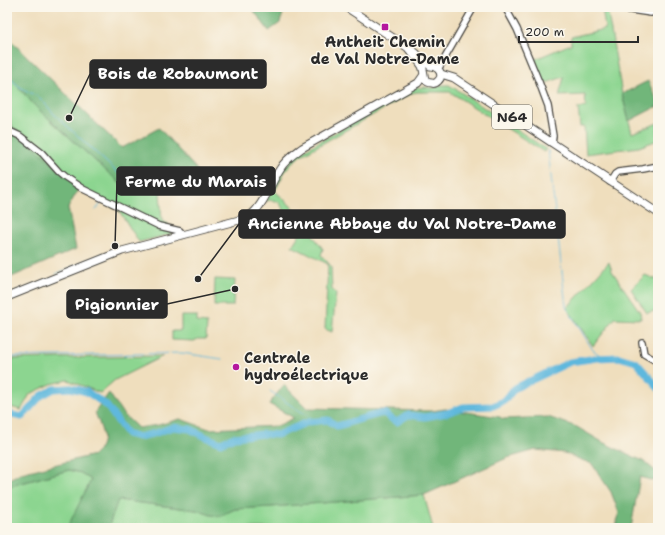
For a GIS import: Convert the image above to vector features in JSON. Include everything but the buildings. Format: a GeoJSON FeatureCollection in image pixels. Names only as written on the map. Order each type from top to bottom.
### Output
{"type":"FeatureCollection","features":[{"type":"Feature","properties":{"kind":"main road","name":"N64"},"geometry":{"type":"LineString","coordinates":[[346,7],[416,53],[430,83],[433,84],[439,74]]}},
{"type":"Feature","properties":{"kind":"main road","name":"N64"},"geometry":{"type":"LineString","coordinates":[[426,74],[433,66],[439,74],[473,91],[658,214]]}},
{"type":"Feature","properties":{"kind":"main road"},"geometry":{"type":"LineString","coordinates":[[7,297],[122,251],[243,219],[253,214],[279,170],[290,157],[302,148],[418,83],[426,74]]}},
{"type":"Feature","properties":{"kind":"street"},"geometry":{"type":"LineString","coordinates":[[439,74],[442,63],[474,7]]}},
{"type":"Feature","properties":{"kind":"street"},"geometry":{"type":"LineString","coordinates":[[505,7],[517,29],[548,106],[553,136],[552,143]]}},
{"type":"Feature","properties":{"kind":"street"},"geometry":{"type":"LineString","coordinates":[[610,7],[651,12],[656,10]]}},
{"type":"Feature","properties":{"kind":"street"},"geometry":{"type":"LineString","coordinates":[[7,130],[20,136],[42,153],[62,175],[82,189],[159,226],[180,232],[183,235]]}},
{"type":"Feature","properties":{"kind":"street"},"geometry":{"type":"LineString","coordinates":[[610,182],[618,172],[658,166]]}},
{"type":"Feature","properties":{"kind":"street"},"geometry":{"type":"LineString","coordinates":[[642,342],[644,354],[658,362]]}},
{"type":"Feature","properties":{"kind":"green space"},"geometry":{"type":"Polygon","coordinates":[[[251,7],[285,7],[280,23],[269,31],[251,7]]]}},
{"type":"Feature","properties":{"kind":"green space"},"geometry":{"type":"Polygon","coordinates":[[[602,7],[607,8],[622,94],[632,133],[658,123],[658,140],[639,147],[586,154],[584,127],[580,127],[578,108],[586,107],[585,95],[559,96],[564,77],[543,84],[533,60],[571,44],[571,37],[605,29],[602,7]]]}},
{"type":"Feature","properties":{"kind":"green space"},"geometry":{"type":"Polygon","coordinates":[[[7,37],[122,148],[159,128],[207,181],[197,187],[181,191],[160,192],[148,184],[123,186],[36,107],[7,74],[7,37]]]}},
{"type":"Feature","properties":{"kind":"green space"},"geometry":{"type":"Polygon","coordinates":[[[7,74],[36,107],[123,186],[148,184],[160,192],[162,221],[169,224],[165,229],[171,232],[171,234],[139,242],[118,209],[79,188],[13,127],[7,115],[7,74]]]}},
{"type":"Feature","properties":{"kind":"green space"},"geometry":{"type":"Polygon","coordinates":[[[648,81],[658,102],[658,106],[629,121],[622,94],[648,81]]]}},
{"type":"Feature","properties":{"kind":"green space"},"geometry":{"type":"Polygon","coordinates":[[[441,85],[449,85],[459,91],[546,149],[544,152],[450,92],[417,92],[412,93],[300,156],[284,173],[275,191],[291,206],[323,249],[321,255],[331,266],[332,290],[336,294],[332,332],[325,329],[328,264],[292,246],[299,235],[299,232],[278,202],[271,200],[266,201],[281,173],[294,156],[417,86],[419,88],[432,88],[441,85]]]}},
{"type":"Feature","properties":{"kind":"green space"},"geometry":{"type":"Polygon","coordinates":[[[7,115],[13,127],[79,188],[68,208],[76,249],[7,279],[7,115]]]}},
{"type":"Feature","properties":{"kind":"green space"},"geometry":{"type":"Polygon","coordinates":[[[609,262],[612,271],[640,312],[641,319],[615,318],[593,346],[567,308],[609,262]]]}},
{"type":"Feature","properties":{"kind":"green space"},"geometry":{"type":"Polygon","coordinates":[[[645,275],[658,280],[658,310],[647,313],[631,289],[645,275]]]}},
{"type":"Feature","properties":{"kind":"green space"},"geometry":{"type":"Polygon","coordinates":[[[215,279],[235,280],[233,306],[214,306],[215,279]]]}},
{"type":"Feature","properties":{"kind":"green space"},"geometry":{"type":"Polygon","coordinates":[[[181,316],[197,316],[197,322],[207,323],[206,339],[198,339],[194,341],[172,340],[172,331],[181,331],[181,316]]]}},
{"type":"Feature","properties":{"kind":"green space"},"geometry":{"type":"Polygon","coordinates":[[[163,356],[115,380],[100,393],[68,380],[51,384],[30,394],[21,410],[7,406],[7,359],[163,356]]]}},
{"type":"Feature","properties":{"kind":"green space"},"geometry":{"type":"Polygon","coordinates":[[[284,385],[307,408],[432,411],[445,409],[500,417],[503,419],[548,417],[577,427],[604,443],[643,461],[658,473],[658,482],[640,477],[631,528],[618,528],[616,521],[619,513],[611,492],[592,464],[564,453],[536,450],[507,458],[424,495],[235,509],[220,516],[211,515],[196,510],[118,500],[108,528],[67,528],[91,480],[81,473],[69,470],[7,487],[7,480],[21,473],[94,455],[99,450],[102,440],[101,429],[95,412],[109,393],[123,414],[138,428],[158,425],[180,419],[209,429],[277,426],[294,418],[269,404],[284,385]]]}},
{"type":"Feature","properties":{"kind":"green space"},"geometry":{"type":"Polygon","coordinates":[[[69,470],[81,473],[91,480],[69,528],[7,528],[7,487],[69,470]]]}},
{"type":"Feature","properties":{"kind":"green space"},"geometry":{"type":"Polygon","coordinates":[[[424,495],[433,528],[108,528],[117,500],[196,510],[211,515],[228,512],[235,509],[424,495]]]}},
{"type":"Feature","properties":{"kind":"waterway"},"geometry":{"type":"LineString","coordinates":[[7,76],[20,87],[40,98],[54,114],[130,184]]}},
{"type":"Feature","properties":{"kind":"waterway"},"geometry":{"type":"LineString","coordinates":[[548,150],[566,307],[593,350],[604,358]]}},
{"type":"Feature","properties":{"kind":"waterway"},"geometry":{"type":"LineString","coordinates":[[96,210],[102,202]]}},
{"type":"Feature","properties":{"kind":"waterway"},"geometry":{"type":"LineString","coordinates":[[56,274],[103,254]]}},
{"type":"Feature","properties":{"kind":"waterway"},"geometry":{"type":"LineString","coordinates":[[7,357],[182,353],[222,359]]}},
{"type":"Feature","properties":{"kind":"waterway"},"geometry":{"type":"LineString","coordinates":[[7,414],[22,417],[41,396],[54,389],[71,388],[87,392],[106,405],[127,434],[139,437],[173,427],[190,429],[221,443],[234,437],[264,434],[277,435],[308,422],[328,420],[337,426],[384,413],[397,422],[408,415],[425,417],[447,413],[463,407],[493,406],[504,401],[515,388],[570,362],[597,358],[619,357],[636,362],[658,388]]}},
{"type":"Feature","properties":{"kind":"waterway"},"geometry":{"type":"LineString","coordinates":[[270,391],[317,421]]}},
{"type":"Feature","properties":{"kind":"place","name":"Antheit Chemin de Val Notre-Dame"},"geometry":{"type":"Point","coordinates":[385,27]}},
{"type":"Feature","properties":{"kind":"place","name":"Bois de Robaumont"},"geometry":{"type":"Point","coordinates":[69,118]}},
{"type":"Feature","properties":{"kind":"place","name":"Ferme du Marais"},"geometry":{"type":"Point","coordinates":[115,246]}},
{"type":"Feature","properties":{"kind":"place","name":"Ancienne Abbaye du Val Notre-Dame"},"geometry":{"type":"Point","coordinates":[198,279]}},
{"type":"Feature","properties":{"kind":"place","name":"Pigionnier"},"geometry":{"type":"Point","coordinates":[235,289]}},
{"type":"Feature","properties":{"kind":"place","name":"Centrale hydroélectrique"},"geometry":{"type":"Point","coordinates":[236,367]}}]}
